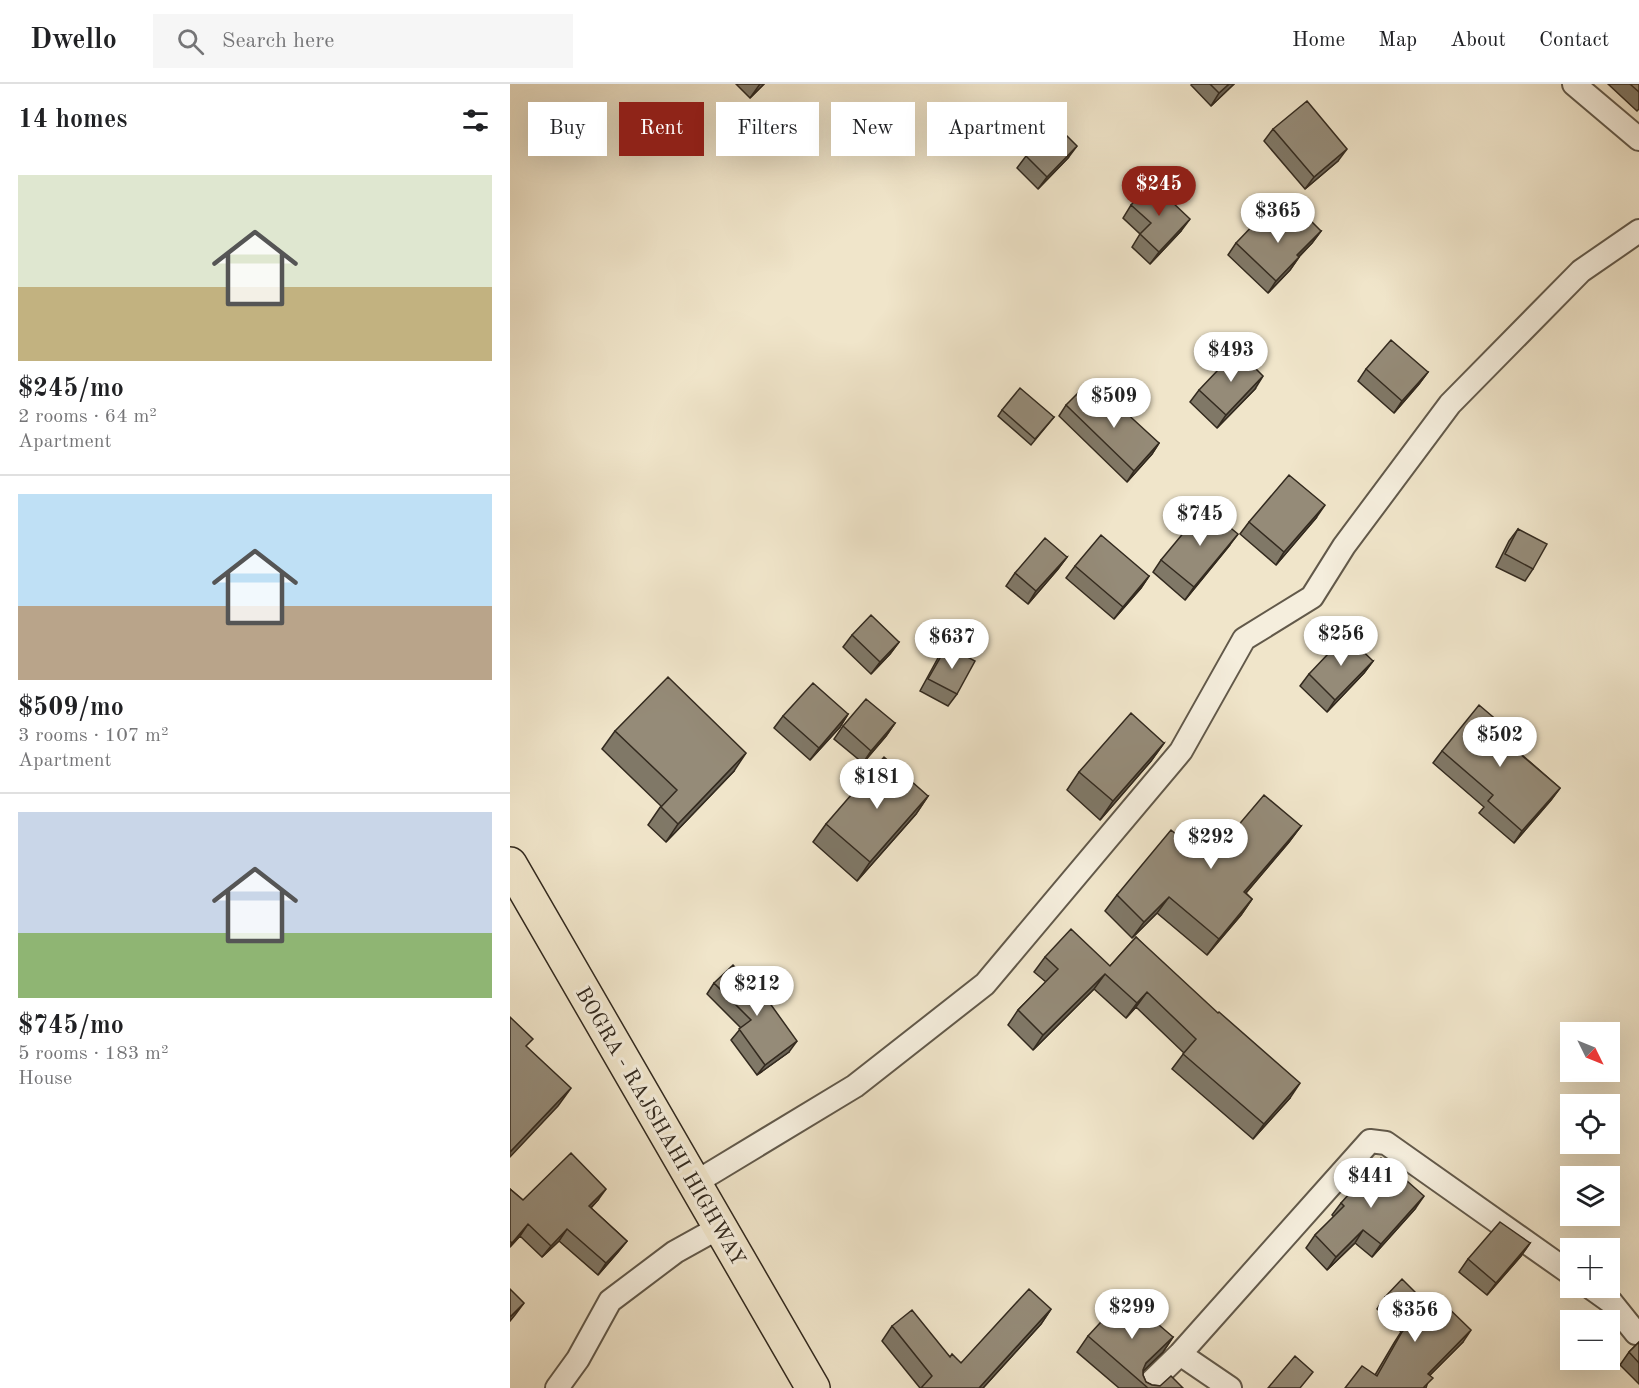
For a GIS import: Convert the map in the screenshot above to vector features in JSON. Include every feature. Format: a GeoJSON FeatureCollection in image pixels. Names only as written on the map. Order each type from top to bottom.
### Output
{"type":"FeatureCollection","features":[{"type":"Feature","properties":{"kind":"highway","name":"BOGRA - RAJSHAHI HIGHWAY"},"geometry":{"type":"LineString","coordinates":[[510,864],[813,1388]]}},
{"type":"Feature","properties":{"kind":"street"},"geometry":{"type":"LineString","coordinates":[[1574,84],[1639,139]]}},
{"type":"Feature","properties":{"kind":"street"},"geometry":{"type":"LineString","coordinates":[[693,1184],[855,1086],[985,984],[1181,751],[1244,639],[1312,597],[1344,546],[1450,404],[1581,272],[1639,231]]}},
{"type":"Feature","properties":{"kind":"street"},"geometry":{"type":"LineString","coordinates":[[1146,1388],[1180,1354],[1370,1141],[1386,1143],[1560,1266]]}},
{"type":"Feature","properties":{"kind":"street"},"geometry":{"type":"LineString","coordinates":[[557,1388],[578,1359],[610,1301],[675,1252],[720,1227]]}},
{"type":"Feature","properties":{"kind":"street"},"geometry":{"type":"LineString","coordinates":[[1605,1298],[1636,1333],[1639,1333]]}},
{"type":"Feature","properties":{"kind":"street"},"geometry":{"type":"LineString","coordinates":[[1180,1354],[1230,1388]]}},
{"type":"Feature","properties":{"kind":"building"},"geometry":{"type":"Polygon","coordinates":[[[1210,84],[1229,84],[1219,93],[1210,84]]]}},
{"type":"Feature","properties":{"kind":"building"},"geometry":{"type":"Polygon","coordinates":[[[1630,84],[1639,84],[1639,92],[1630,84]]]}},
{"type":"Feature","properties":{"kind":"building"},"geometry":{"type":"Polygon","coordinates":[[[1307,101],[1347,149],[1314,177],[1273,129],[1307,101]]]}},
{"type":"Feature","properties":{"kind":"building"},"geometry":{"type":"Polygon","coordinates":[[[1067,136],[1077,146],[1047,177],[1026,156],[1067,156],[1067,136]]]}},
{"type":"Feature","properties":{"kind":"building"},"geometry":{"type":"Polygon","coordinates":[[[1152,183],[1190,219],[1159,252],[1140,234],[1151,223],[1131,205],[1152,183]]]}},
{"type":"Feature","properties":{"kind":"building"},"geometry":{"type":"Polygon","coordinates":[[[1301,211],[1321,231],[1276,281],[1236,243],[1259,219],[1276,235],[1301,211]]]}},
{"type":"Feature","properties":{"kind":"building"},"geometry":{"type":"Polygon","coordinates":[[[1391,340],[1428,372],[1402,401],[1366,369],[1391,340]]]}},
{"type":"Feature","properties":{"kind":"building"},"geometry":{"type":"Polygon","coordinates":[[[1237,350],[1263,376],[1226,415],[1199,390],[1237,350]]]}},
{"type":"Feature","properties":{"kind":"building"},"geometry":{"type":"Polygon","coordinates":[[[1084,387],[1115,417],[1122,409],[1159,443],[1134,471],[1066,405],[1084,387]]]}},
{"type":"Feature","properties":{"kind":"building"},"geometry":{"type":"Polygon","coordinates":[[[1020,388],[1054,417],[1035,439],[1002,410],[1020,388]]]}},
{"type":"Feature","properties":{"kind":"building"},"geometry":{"type":"Polygon","coordinates":[[[1289,475],[1325,505],[1284,552],[1249,522],[1289,475]]]}},
{"type":"Feature","properties":{"kind":"building"},"geometry":{"type":"Polygon","coordinates":[[[1205,507],[1238,534],[1194,587],[1161,560],[1205,507]]]}},
{"type":"Feature","properties":{"kind":"building"},"geometry":{"type":"Polygon","coordinates":[[[1518,529],[1547,544],[1533,569],[1505,554],[1518,529]]]}},
{"type":"Feature","properties":{"kind":"building"},"geometry":{"type":"Polygon","coordinates":[[[1101,535],[1149,576],[1123,607],[1075,566],[1101,535]]]}},
{"type":"Feature","properties":{"kind":"building"},"geometry":{"type":"Polygon","coordinates":[[[1045,538],[1067,557],[1036,591],[1015,573],[1045,538]]]}},
{"type":"Feature","properties":{"kind":"building"},"geometry":{"type":"Polygon","coordinates":[[[871,615],[899,642],[880,662],[852,635],[871,615]]]}},
{"type":"Feature","properties":{"kind":"building"},"geometry":{"type":"Polygon","coordinates":[[[1346,635],[1373,661],[1335,700],[1309,674],[1346,635]]]}},
{"type":"Feature","properties":{"kind":"building"},"geometry":{"type":"Polygon","coordinates":[[[947,646],[975,661],[957,694],[928,679],[947,646]]]}},
{"type":"Feature","properties":{"kind":"building"},"geometry":{"type":"Polygon","coordinates":[[[668,677],[746,753],[678,824],[661,807],[677,790],[615,731],[668,677]]]}},
{"type":"Feature","properties":{"kind":"building"},"geometry":{"type":"Polygon","coordinates":[[[813,683],[848,714],[819,748],[783,716],[813,683]]]}},
{"type":"Feature","properties":{"kind":"building"},"geometry":{"type":"Polygon","coordinates":[[[866,699],[895,723],[871,751],[843,726],[866,699]]]}},
{"type":"Feature","properties":{"kind":"building"},"geometry":{"type":"Polygon","coordinates":[[[1479,705],[1512,733],[1505,741],[1560,788],[1522,831],[1488,801],[1493,795],[1442,751],[1479,705]]]}},
{"type":"Feature","properties":{"kind":"building"},"geometry":{"type":"Polygon","coordinates":[[[1131,713],[1164,743],[1113,801],[1079,772],[1131,713]]]}},
{"type":"Feature","properties":{"kind":"building"},"geometry":{"type":"Polygon","coordinates":[[[884,757],[928,796],[870,862],[826,824],[884,757]]]}},
{"type":"Feature","properties":{"kind":"building"},"geometry":{"type":"Polygon","coordinates":[[[1264,795],[1301,826],[1244,892],[1252,899],[1219,939],[1169,897],[1144,922],[1117,895],[1171,830],[1208,861],[1264,795]]]}},
{"type":"Feature","properties":{"kind":"building"},"geometry":{"type":"Polygon","coordinates":[[[1071,929],[1110,966],[1136,937],[1218,1013],[1300,1083],[1264,1124],[1183,1054],[1196,1039],[1147,992],[1137,1003],[1105,974],[1043,1035],[1018,1010],[1058,969],[1045,957],[1071,929]]]}},
{"type":"Feature","properties":{"kind":"building"},"geometry":{"type":"Polygon","coordinates":[[[733,965],[769,1002],[797,1041],[765,1065],[739,1029],[751,1020],[714,983],[733,965]]]}},
{"type":"Feature","properties":{"kind":"building"},"geometry":{"type":"Polygon","coordinates":[[[510,1017],[533,1039],[526,1046],[571,1088],[510,1152],[510,1017]]]}},
{"type":"Feature","properties":{"kind":"building"},"geometry":{"type":"Polygon","coordinates":[[[571,1153],[606,1189],[589,1206],[627,1241],[606,1263],[567,1229],[551,1246],[528,1224],[512,1243],[510,1241],[510,1189],[523,1200],[571,1153]]]}},
{"type":"Feature","properties":{"kind":"building"},"geometry":{"type":"Polygon","coordinates":[[[1381,1158],[1424,1196],[1381,1244],[1363,1230],[1336,1257],[1315,1235],[1344,1206],[1341,1203],[1381,1158]]]}},
{"type":"Feature","properties":{"kind":"building"},"geometry":{"type":"Polygon","coordinates":[[[1500,1222],[1530,1243],[1496,1283],[1468,1259],[1500,1222]]]}},
{"type":"Feature","properties":{"kind":"building"},"geometry":{"type":"Polygon","coordinates":[[[1402,1279],[1428,1305],[1436,1296],[1471,1330],[1428,1374],[1433,1378],[1423,1388],[1345,1388],[1362,1366],[1377,1376],[1402,1332],[1411,1322],[1385,1297],[1402,1279]]]}},
{"type":"Feature","properties":{"kind":"building"},"geometry":{"type":"Polygon","coordinates":[[[510,1289],[524,1303],[510,1317],[510,1289]]]}},
{"type":"Feature","properties":{"kind":"building"},"geometry":{"type":"Polygon","coordinates":[[[1029,1289],[1051,1309],[979,1388],[921,1388],[932,1376],[892,1326],[912,1310],[950,1357],[952,1354],[961,1363],[1029,1289]]]}},
{"type":"Feature","properties":{"kind":"building"},"geometry":{"type":"Polygon","coordinates":[[[1125,1296],[1173,1337],[1146,1363],[1143,1375],[1146,1382],[1160,1386],[1171,1376],[1183,1388],[1148,1388],[1088,1336],[1125,1296]]]}},
{"type":"Feature","properties":{"kind":"building"},"geometry":{"type":"Polygon","coordinates":[[[1639,1342],[1639,1363],[1629,1352],[1639,1342]]]}},
{"type":"Feature","properties":{"kind":"building"},"geometry":{"type":"Polygon","coordinates":[[[1295,1356],[1313,1372],[1300,1388],[1268,1388],[1295,1356]]]}}]}
